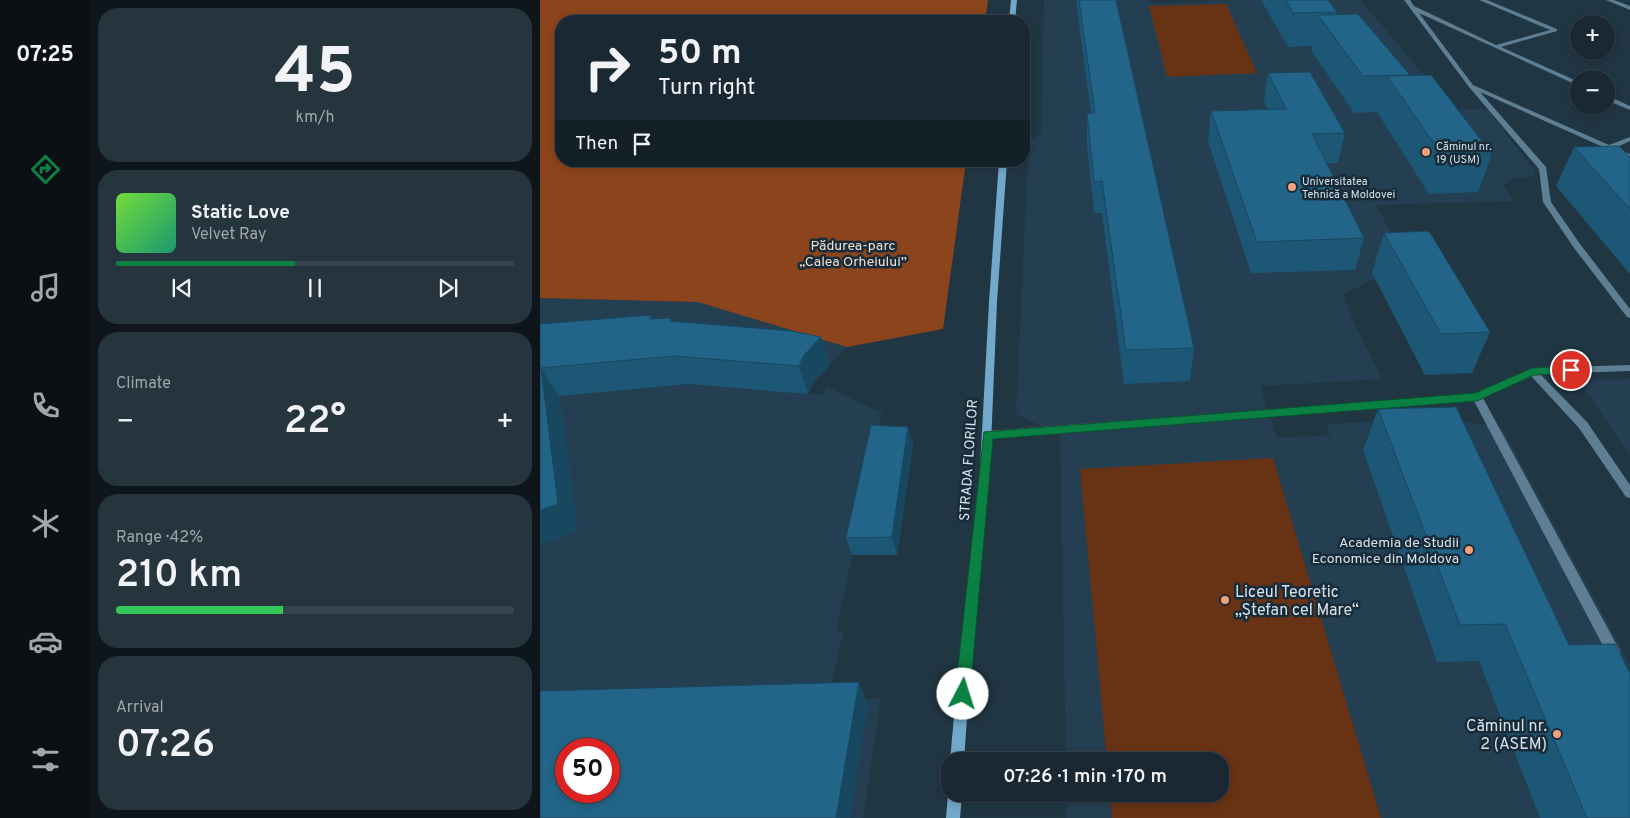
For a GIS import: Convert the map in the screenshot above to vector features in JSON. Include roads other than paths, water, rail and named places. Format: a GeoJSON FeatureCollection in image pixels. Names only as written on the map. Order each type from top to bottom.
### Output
{"type":"FeatureCollection","features":[{"type":"Feature","properties":{"kind":"main road"},"geometry":{"type":"LineString","coordinates":[[1013,15],[1014,0]]}},
{"type":"Feature","properties":{"kind":"main road","name":"STRADA FLORILOR"},"geometry":{"type":"LineString","coordinates":[[958,752],[988,435],[993,302],[1002,167]]}},
{"type":"Feature","properties":{"kind":"main road"},"geometry":{"type":"LineString","coordinates":[[953,818],[954,802]]}},
{"type":"Feature","properties":{"kind":"lane"},"geometry":{"type":"LineString","coordinates":[[1407,0],[1471,86],[1543,169],[1547,202],[1577,246],[1630,314]]}},
{"type":"Feature","properties":{"kind":"lane"},"geometry":{"type":"LineString","coordinates":[[1482,0],[1555,30],[1498,46]]}},
{"type":"Feature","properties":{"kind":"lane"},"geometry":{"type":"LineString","coordinates":[[1609,0],[1630,8]]}},
{"type":"Feature","properties":{"kind":"lane"},"geometry":{"type":"LineString","coordinates":[[1412,7],[1570,80]]}},
{"type":"Feature","properties":{"kind":"lane"},"geometry":{"type":"LineString","coordinates":[[1471,86],[1630,157]]}},
{"type":"Feature","properties":{"kind":"lane"},"geometry":{"type":"LineString","coordinates":[[1615,101],[1630,108]]}},
{"type":"Feature","properties":{"kind":"lane"},"geometry":{"type":"LineString","coordinates":[[1610,147],[1630,139]]}},
{"type":"Feature","properties":{"kind":"lane"},"geometry":{"type":"LineString","coordinates":[[988,435],[1477,397],[1532,371],[1630,368]]}},
{"type":"Feature","properties":{"kind":"lane"},"geometry":{"type":"LineString","coordinates":[[1532,371],[1583,425],[1630,494]]}},
{"type":"Feature","properties":{"kind":"lane"},"geometry":{"type":"LineString","coordinates":[[1477,397],[1621,665]]}},
{"type":"Feature","properties":{"kind":"place","name":"Căminul nr. 19 (USM)"},"geometry":{"type":"Point","coordinates":[1426,152]}},
{"type":"Feature","properties":{"kind":"place","name":"Universitatea Tehnică a Moldovei"},"geometry":{"type":"Point","coordinates":[1292,187]}},
{"type":"Feature","properties":{"kind":"place","name":"Academia de Studii Economice din Moldova"},"geometry":{"type":"Point","coordinates":[1469,550]}},
{"type":"Feature","properties":{"kind":"place","name":"Liceul Teoretic „Ștefan cel Mare“"},"geometry":{"type":"Point","coordinates":[1225,600]}},
{"type":"Feature","properties":{"kind":"place","name":"Căminul nr. 2 (ASEM)"},"geometry":{"type":"Point","coordinates":[1557,734]}},
{"type":"Feature","properties":{"kind":"park label","name":"Pădurea-parc „Calea Orheiului”"},"geometry":{"type":"Point","coordinates":[853,254]}}]}
